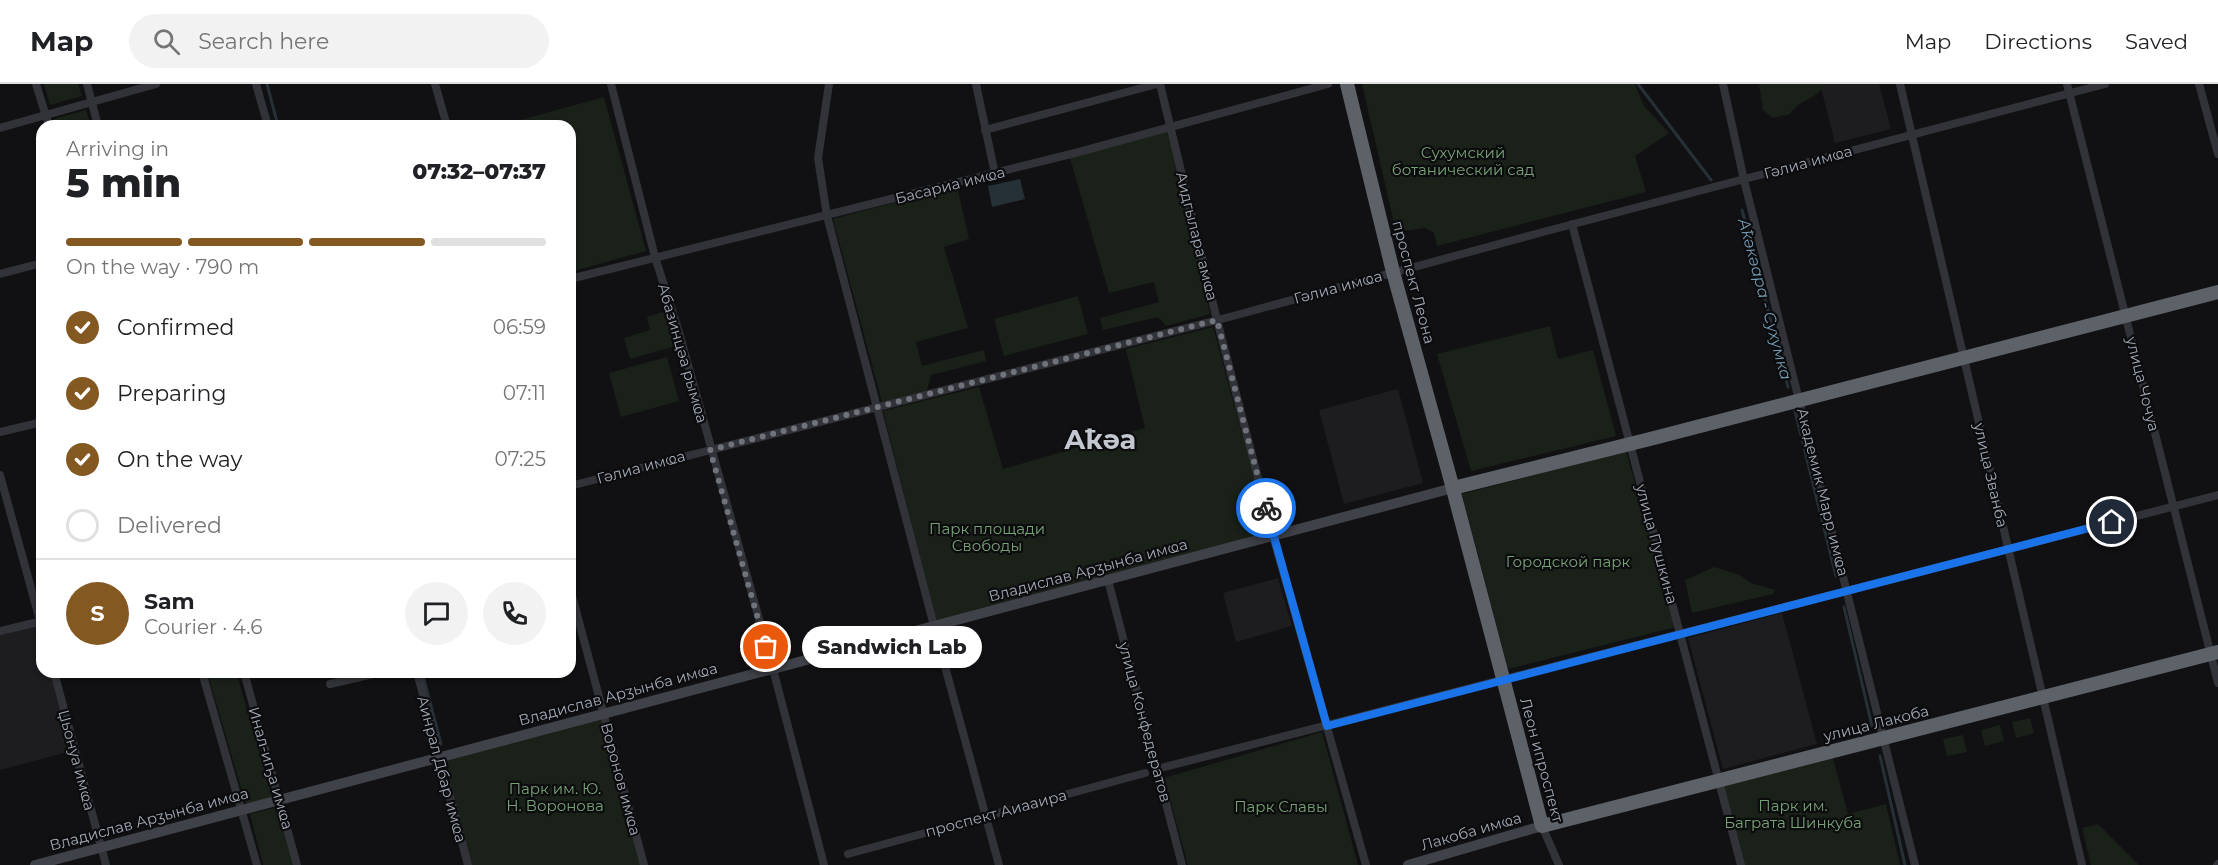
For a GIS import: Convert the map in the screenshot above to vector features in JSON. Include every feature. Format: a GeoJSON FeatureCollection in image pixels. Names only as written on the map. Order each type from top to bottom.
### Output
{"type":"FeatureCollection","features":[{"type":"Feature","properties":{"kind":"highway","name":"проспект Леона"},"geometry":{"type":"LineString","coordinates":[[1347,84],[1393,272],[1453,488]]}},
{"type":"Feature","properties":{"kind":"highway"},"geometry":{"type":"LineString","coordinates":[[1453,488],[2218,291]]}},
{"type":"Feature","properties":{"kind":"highway","name":"Леон ипроспект"},"geometry":{"type":"LineString","coordinates":[[1453,488],[1542,826]]}},
{"type":"Feature","properties":{"kind":"highway","name":"улица Лакоба"},"geometry":{"type":"LineString","coordinates":[[1542,826],[2215,653]]}},
{"type":"Feature","properties":{"kind":"main road","name":"Владислав Арӡынба имҩа"},"geometry":{"type":"LineString","coordinates":[[35,865],[1453,488]]}},
{"type":"Feature","properties":{"kind":"main road","name":"Лакоба имҩа"},"geometry":{"type":"LineString","coordinates":[[1408,865],[1542,826]]}},
{"type":"Feature","properties":{"kind":"street"},"geometry":{"type":"LineString","coordinates":[[36,84],[47,120]]}},
{"type":"Feature","properties":{"kind":"street"},"geometry":{"type":"LineString","coordinates":[[87,84],[96,120]]}},
{"type":"Feature","properties":{"kind":"street"},"geometry":{"type":"LineString","coordinates":[[0,128],[156,84]]}},
{"type":"Feature","properties":{"kind":"street"},"geometry":{"type":"LineString","coordinates":[[256,84],[266,120]]}},
{"type":"Feature","properties":{"kind":"street"},"geometry":{"type":"LineString","coordinates":[[435,84],[445,120]]}},
{"type":"Feature","properties":{"kind":"street","name":"Абазинцәа рымҩа"},"geometry":{"type":"LineString","coordinates":[[611,84],[655,256],[678,329],[773,669],[824,865]]}},
{"type":"Feature","properties":{"kind":"street"},"geometry":{"type":"LineString","coordinates":[[830,84],[818,158],[827,216],[999,865]]}},
{"type":"Feature","properties":{"kind":"street"},"geometry":{"type":"LineString","coordinates":[[975,84],[995,174]]}},
{"type":"Feature","properties":{"kind":"street"},"geometry":{"type":"LineString","coordinates":[[986,130],[1158,84]]}},
{"type":"Feature","properties":{"kind":"street","name":"Аидгылара амҩа"},"geometry":{"type":"LineString","coordinates":[[1158,84],[1273,536],[1366,865]]}},
{"type":"Feature","properties":{"kind":"street","name":"Басариа имҩа"},"geometry":{"type":"LineString","coordinates":[[576,277],[655,256],[995,174],[1328,84]]}},
{"type":"Feature","properties":{"kind":"street","name":"Академик Марр имҩа"},"geometry":{"type":"LineString","coordinates":[[1723,84],[1744,180],[1916,865]]}},
{"type":"Feature","properties":{"kind":"street","name":"улица Званба"},"geometry":{"type":"LineString","coordinates":[[1900,84],[2082,865]]}},
{"type":"Feature","properties":{"kind":"street","name":"улица Чочуа"},"geometry":{"type":"LineString","coordinates":[[2067,84],[2174,506],[2215,653],[2218,683]]}},
{"type":"Feature","properties":{"kind":"street","name":"Гәлиа имҩа"},"geometry":{"type":"LineString","coordinates":[[576,484],[1217,320],[2104,84]]}},
{"type":"Feature","properties":{"kind":"street"},"geometry":{"type":"LineString","coordinates":[[2199,84],[2218,154]]}},
{"type":"Feature","properties":{"kind":"street","name":"улица Пушкина"},"geometry":{"type":"LineString","coordinates":[[1572,224],[1741,865]]}},
{"type":"Feature","properties":{"kind":"street"},"geometry":{"type":"LineString","coordinates":[[0,274],[36,265]]}},
{"type":"Feature","properties":{"kind":"street"},"geometry":{"type":"LineString","coordinates":[[0,432],[36,423]]}},
{"type":"Feature","properties":{"kind":"street"},"geometry":{"type":"LineString","coordinates":[[0,475],[36,605]]}},
{"type":"Feature","properties":{"kind":"street"},"geometry":{"type":"LineString","coordinates":[[1157,770],[2218,495]]}},
{"type":"Feature","properties":{"kind":"street","name":"улица Конфедератов"},"geometry":{"type":"LineString","coordinates":[[1108,580],[1182,865]]}},
{"type":"Feature","properties":{"kind":"street","name":"Воронов имҩа"},"geometry":{"type":"LineString","coordinates":[[576,611],[644,865]]}},
{"type":"Feature","properties":{"kind":"street"},"geometry":{"type":"LineString","coordinates":[[0,631],[36,624]]}},
{"type":"Feature","properties":{"kind":"street","name":"Џьонуа имҩа"},"geometry":{"type":"LineString","coordinates":[[56,678],[106,865]]}},
{"type":"Feature","properties":{"kind":"street"},"geometry":{"type":"LineString","coordinates":[[204,678],[257,865]]}},
{"type":"Feature","properties":{"kind":"street","name":"Инал-иҧа имҩа"},"geometry":{"type":"LineString","coordinates":[[246,678],[297,865]]}},
{"type":"Feature","properties":{"kind":"street"},"geometry":{"type":"LineString","coordinates":[[330,684],[356,678]]}},
{"type":"Feature","properties":{"kind":"street","name":"Аинрал Дбар имҩа"},"geometry":{"type":"LineString","coordinates":[[419,678],[468,865]]}},
{"type":"Feature","properties":{"kind":"street","name":"проспект Аиааира"},"geometry":{"type":"LineString","coordinates":[[848,854],[1145,773]]}},
{"type":"Feature","properties":{"kind":"street","name":"Леон ипроспект"},"geometry":{"type":"LineString","coordinates":[[1542,826],[1559,865]]}},
{"type":"Feature","properties":{"kind":"shaded area"},"geometry":{"type":"Polygon","coordinates":[[[1820,84],[1879,84],[1891,129],[1835,143],[1820,84]]]}},
{"type":"Feature","properties":{"kind":"shaded area"},"geometry":{"type":"Polygon","coordinates":[[[1020,179],[1025,199],[992,207],[988,186],[1020,179]]]}},
{"type":"Feature","properties":{"kind":"shaded area"},"geometry":{"type":"Polygon","coordinates":[[[1398,389],[1423,483],[1344,504],[1319,410],[1398,389]]]}},
{"type":"Feature","properties":{"kind":"shaded area"},"geometry":{"type":"Polygon","coordinates":[[[1278,578],[1292,626],[1236,642],[1223,593],[1278,578]]]}},
{"type":"Feature","properties":{"kind":"shaded area"},"geometry":{"type":"Polygon","coordinates":[[[1782,613],[1817,744],[1723,769],[1688,638],[1782,613]]]}},
{"type":"Feature","properties":{"kind":"shaded area"},"geometry":{"type":"Polygon","coordinates":[[[36,622],[36,678],[56,678],[75,750],[0,770],[0,631],[36,622]]]}},
{"type":"Feature","properties":{"kind":"green space"},"geometry":{"type":"Polygon","coordinates":[[[44,84],[78,84],[82,96],[50,105],[44,84]]]}},
{"type":"Feature","properties":{"kind":"green space","name":"Сухумский ботанический сад"},"geometry":{"type":"Polygon","coordinates":[[[1362,84],[1635,84],[1644,106],[1669,133],[1635,156],[1646,192],[1437,246],[1434,233],[1425,228],[1396,232],[1362,84]]]}},
{"type":"Feature","properties":{"kind":"green space"},"geometry":{"type":"Polygon","coordinates":[[[1759,84],[1825,84],[1821,90],[1793,109],[1790,114],[1773,118],[1763,110],[1759,84]]]}},
{"type":"Feature","properties":{"kind":"green space"},"geometry":{"type":"Polygon","coordinates":[[[604,97],[646,251],[576,270],[576,120],[521,120],[604,97]]]}},
{"type":"Feature","properties":{"kind":"green space"},"geometry":{"type":"Polygon","coordinates":[[[86,110],[89,120],[54,120],[86,110]]]}},
{"type":"Feature","properties":{"kind":"green space"},"geometry":{"type":"Polygon","coordinates":[[[1169,130],[1210,314],[1166,326],[1158,317],[1103,330],[1100,318],[1159,302],[1154,282],[1109,293],[1070,158],[1169,130]]]}},
{"type":"Feature","properties":{"kind":"green space"},"geometry":{"type":"Polygon","coordinates":[[[957,186],[969,239],[944,247],[968,328],[916,342],[922,366],[984,350],[986,361],[931,375],[927,390],[882,402],[833,219],[957,186]]]}},
{"type":"Feature","properties":{"kind":"green space"},"geometry":{"type":"Polygon","coordinates":[[[1078,296],[1088,334],[1004,356],[994,319],[1078,296]]]}},
{"type":"Feature","properties":{"kind":"green space"},"geometry":{"type":"Polygon","coordinates":[[[666,311],[676,346],[630,359],[624,338],[650,330],[647,317],[666,311]]]}},
{"type":"Feature","properties":{"kind":"green space"},"geometry":{"type":"Polygon","coordinates":[[[1550,326],[1558,359],[1593,350],[1616,436],[1471,471],[1437,354],[1550,326]]]}},
{"type":"Feature","properties":{"kind":"green space","name":"Парк площади Свободы"},"geometry":{"type":"Polygon","coordinates":[[[1213,327],[1269,534],[937,624],[883,411],[979,387],[1003,469],[1145,428],[1126,349],[1213,327]]]}},
{"type":"Feature","properties":{"kind":"green space"},"geometry":{"type":"Polygon","coordinates":[[[667,357],[679,401],[621,417],[609,373],[667,357]]]}},
{"type":"Feature","properties":{"kind":"green space","name":"Городской парк"},"geometry":{"type":"Polygon","coordinates":[[[1626,451],[1676,627],[1508,669],[1462,494],[1626,451]]]}},
{"type":"Feature","properties":{"kind":"green space"},"geometry":{"type":"Polygon","coordinates":[[[1714,567],[1740,575],[1751,583],[1775,590],[1773,594],[1692,613],[1685,580],[1714,567]]]}},
{"type":"Feature","properties":{"kind":"green space"},"geometry":{"type":"Polygon","coordinates":[[[209,678],[238,678],[273,798],[246,805],[209,678]]]}},
{"type":"Feature","properties":{"kind":"green space","name":"Парк им. Ю. Н. Воронова"},"geometry":{"type":"Polygon","coordinates":[[[604,714],[644,865],[468,865],[439,758],[604,714]]]}},
{"type":"Feature","properties":{"kind":"green space"},"geometry":{"type":"Polygon","coordinates":[[[2030,718],[2034,733],[2016,738],[2012,722],[2030,718]]]}},
{"type":"Feature","properties":{"kind":"green space"},"geometry":{"type":"Polygon","coordinates":[[[2000,725],[2004,741],[1985,746],[1981,730],[2000,725]]]}},
{"type":"Feature","properties":{"kind":"green space","name":"Парк Славы"},"geometry":{"type":"Polygon","coordinates":[[[1322,732],[1358,865],[1188,865],[1164,778],[1322,732]]]}},
{"type":"Feature","properties":{"kind":"green space"},"geometry":{"type":"Polygon","coordinates":[[[1963,735],[1967,752],[1947,756],[1943,739],[1963,735]]]}},
{"type":"Feature","properties":{"kind":"green space","name":"Парк им. Баграта Шинкуба"},"geometry":{"type":"Polygon","coordinates":[[[1831,751],[1848,814],[1886,804],[1900,865],[1741,865],[1719,780],[1831,751]]]}},
{"type":"Feature","properties":{"kind":"green space"},"geometry":{"type":"Polygon","coordinates":[[[279,807],[294,865],[263,865],[250,814],[279,807]]]}},
{"type":"Feature","properties":{"kind":"green space"},"geometry":{"type":"Polygon","coordinates":[[[2098,824],[2139,865],[2091,865],[2082,828],[2098,824]]]}},
{"type":"Feature","properties":{"kind":"waterway"},"geometry":{"type":"LineString","coordinates":[[267,84],[276,120]]}},
{"type":"Feature","properties":{"kind":"waterway","name":"Аҟәкәара - Сухумка"},"geometry":{"type":"LineString","coordinates":[[1638,84],[1711,180]]}},
{"type":"Feature","properties":{"kind":"waterway","name":"Аҟәкәара - Сухумка"},"geometry":{"type":"LineString","coordinates":[[1742,210],[1788,387]]}},
{"type":"Feature","properties":{"kind":"waterway","name":"Аҟәкәара - Сухумка"},"geometry":{"type":"LineString","coordinates":[[1795,411],[1836,576]]}},
{"type":"Feature","properties":{"kind":"waterway","name":"Аҟәкәара - Сухумка"},"geometry":{"type":"LineString","coordinates":[[1844,607],[1872,726]]}},
{"type":"Feature","properties":{"kind":"waterway"},"geometry":{"type":"LineString","coordinates":[[424,678],[441,744]]}},
{"type":"Feature","properties":{"kind":"waterway","name":"Аҟәкәара - Сухумка"},"geometry":{"type":"LineString","coordinates":[[1880,756],[1905,865]]}},
{"type":"Feature","properties":{"kind":"way so far"},"geometry":{"type":"LineString","coordinates":[[766,647],[710,450],[1217,320],[1266,508]]}},
{"type":"Feature","properties":{"kind":"place","name":"Sandwich Lab"},"geometry":{"type":"Point","coordinates":[766,647]}},
{"type":"Feature","properties":{"kind":"district","name":"Аҟəа"},"geometry":{"type":"Point","coordinates":[1100,439]}},
{"type":"Feature","properties":{"kind":"route"},"geometry":{"type":"LineString","coordinates":[[1266,508],[1327,726],[2112,522]]}}]}
